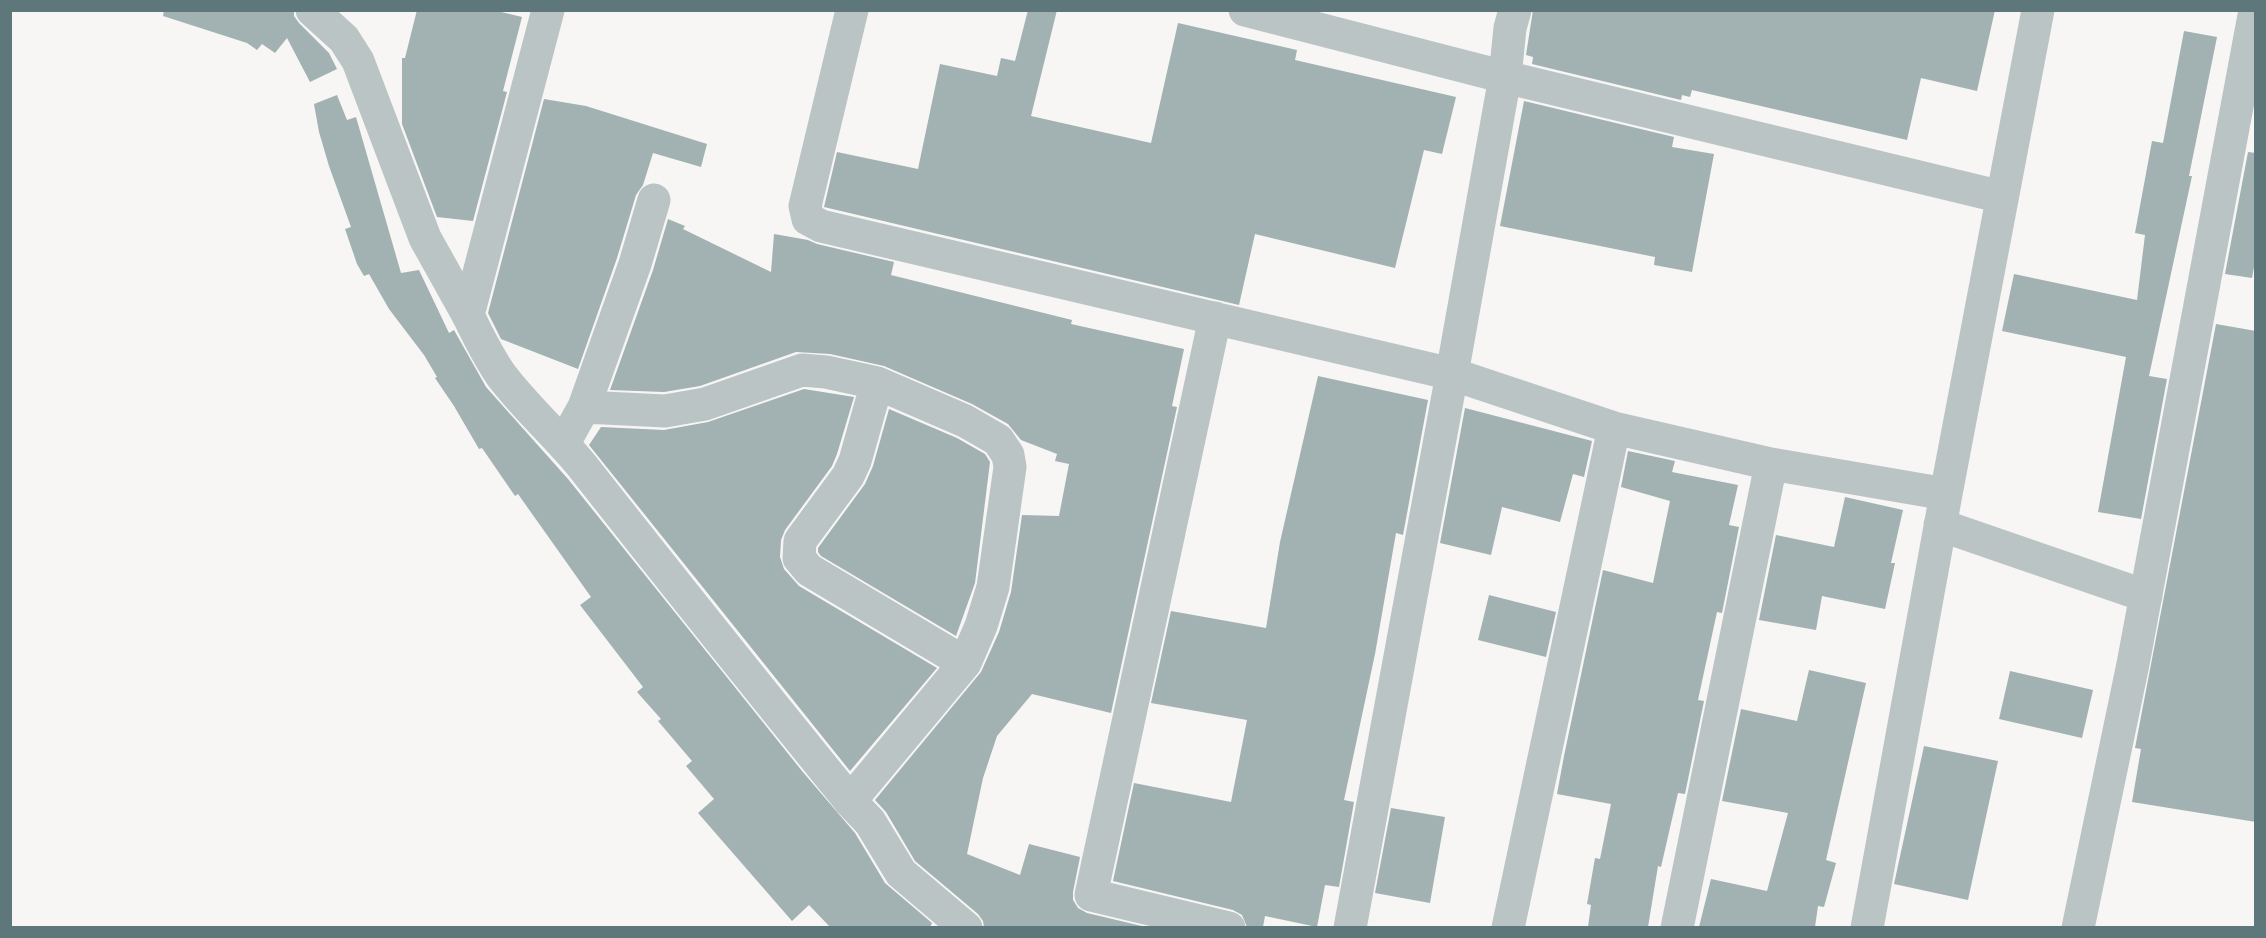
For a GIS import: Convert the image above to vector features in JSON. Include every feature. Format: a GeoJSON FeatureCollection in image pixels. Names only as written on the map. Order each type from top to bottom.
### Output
{"type":"FeatureCollection","features":[{"type":"Feature","properties":{"kind":"street"},"geometry":{"type":"LineString","coordinates":[[312,10],[344,39],[358,61],[425,238],[468,315],[484,349],[502,375],[524,402],[564,443],[684,597],[850,801],[870,822],[901,873],[966,927]]}},
{"type":"Feature","properties":{"kind":"street"},"geometry":{"type":"LineString","coordinates":[[468,315],[548,10]]}},
{"type":"Feature","properties":{"kind":"street"},"geometry":{"type":"LineString","coordinates":[[852,10],[805,206],[808,219],[821,226],[1452,374],[1614,428],[1771,464],[1943,510],[2146,596]]}},
{"type":"Feature","properties":{"kind":"street"},"geometry":{"type":"LineString","coordinates":[[1245,10],[1505,77],[2002,197]]}},
{"type":"Feature","properties":{"kind":"street"},"geometry":{"type":"LineString","coordinates":[[1350,927],[1452,374],[1505,77],[1510,28],[1515,10]]}},
{"type":"Feature","properties":{"kind":"street"},"geometry":{"type":"LineString","coordinates":[[1867,927],[2038,10]]}},
{"type":"Feature","properties":{"kind":"street"},"geometry":{"type":"LineString","coordinates":[[2078,927],[2146,596],[2255,10]]}},
{"type":"Feature","properties":{"kind":"street"},"geometry":{"type":"LineString","coordinates":[[564,443],[584,406],[654,200]]}},
{"type":"Feature","properties":{"kind":"street"},"geometry":{"type":"LineString","coordinates":[[1215,318],[1091,895],[1228,927]]}},
{"type":"Feature","properties":{"kind":"street"},"geometry":{"type":"LineString","coordinates":[[584,406],[675,410],[705,404],[802,370],[826,372],[877,383],[965,421],[998,440],[1008,455],[1007,492],[993,587],[981,626],[965,663],[850,801]]}},
{"type":"Feature","properties":{"kind":"street"},"geometry":{"type":"LineString","coordinates":[[877,383],[855,461],[848,476],[800,541],[799,558],[810,570],[965,663]]}},
{"type":"Feature","properties":{"kind":"street"},"geometry":{"type":"LineString","coordinates":[[1508,927],[1614,428]]}},
{"type":"Feature","properties":{"kind":"street"},"geometry":{"type":"LineString","coordinates":[[1677,927],[1771,464]]}},
{"type":"Feature","properties":{"kind":"building"},"geometry":{"type":"Polygon","coordinates":[[[164,10],[294,10],[294,16],[299,23],[329,53],[337,69],[310,82],[287,38],[275,53],[262,44],[257,50],[247,43],[163,16],[164,10]]]}},
{"type":"Feature","properties":{"kind":"building"},"geometry":{"type":"Polygon","coordinates":[[[417,10],[493,10],[522,17],[503,91],[507,92],[473,221],[437,217],[402,124],[402,58],[405,58],[417,10]]]}},
{"type":"Feature","properties":{"kind":"building"},"geometry":{"type":"Polygon","coordinates":[[[1028,10],[1057,10],[1031,116],[1151,143],[1178,23],[1297,50],[1295,60],[1456,97],[1442,154],[1424,150],[1395,268],[1255,234],[1239,305],[824,207],[837,152],[918,169],[940,64],[997,76],[1001,58],[1015,61],[1028,10]]]}},
{"type":"Feature","properties":{"kind":"building"},"geometry":{"type":"Polygon","coordinates":[[[1533,10],[1995,10],[1977,91],[1921,78],[1907,140],[1692,90],[1690,97],[1682,95],[1681,100],[1532,64],[1533,57],[1526,55],[1533,10]]]}},
{"type":"Feature","properties":{"kind":"building"},"geometry":{"type":"Polygon","coordinates":[[[2184,31],[2217,37],[2189,176],[2192,176],[2149,376],[2167,379],[2141,519],[2098,512],[2126,357],[2002,331],[2014,274],[2137,300],[2145,235],[2135,233],[2152,141],[2163,143],[2184,31]]]}},
{"type":"Feature","properties":{"kind":"building"},"geometry":{"type":"Polygon","coordinates":[[[337,95],[347,120],[356,117],[401,273],[419,270],[449,333],[454,330],[486,387],[568,479],[802,771],[855,833],[885,883],[932,923],[930,927],[830,927],[809,905],[792,921],[698,813],[714,799],[686,766],[692,761],[658,721],[661,719],[637,692],[643,687],[580,605],[591,597],[518,494],[515,496],[482,448],[479,449],[435,378],[437,377],[424,355],[389,309],[369,274],[364,276],[357,264],[345,229],[351,227],[329,166],[314,104],[337,95]]]}},
{"type":"Feature","properties":{"kind":"building"},"geometry":{"type":"Polygon","coordinates":[[[544,99],[586,106],[707,144],[701,167],[653,153],[643,185],[636,195],[617,258],[578,369],[501,339],[488,313],[544,99]]]}},
{"type":"Feature","properties":{"kind":"building"},"geometry":{"type":"Polygon","coordinates":[[[1524,101],[1674,137],[1672,147],[1714,154],[1692,272],[1654,265],[1655,257],[1500,226],[1524,101]]]}},
{"type":"Feature","properties":{"kind":"building"},"geometry":{"type":"Polygon","coordinates":[[[2248,152],[2256,153],[2256,256],[2252,278],[2225,274],[2248,152]]]}},
{"type":"Feature","properties":{"kind":"building"},"geometry":{"type":"Polygon","coordinates":[[[668,219],[685,226],[683,229],[771,272],[774,234],[808,240],[894,262],[891,275],[1072,320],[1071,324],[1184,349],[1172,406],[1177,407],[1111,713],[1032,694],[997,736],[983,778],[967,854],[1020,875],[1029,844],[1080,857],[1073,892],[1073,900],[1078,908],[1087,913],[1146,927],[984,927],[978,914],[915,861],[886,812],[875,800],[981,672],[999,632],[1011,592],[1022,515],[1059,516],[1069,464],[1055,461],[1057,454],[1021,440],[1008,424],[972,404],[884,366],[830,354],[796,352],[700,386],[664,392],[610,390],[653,270],[668,219]]]}},
{"type":"Feature","properties":{"kind":"building"},"geometry":{"type":"Polygon","coordinates":[[[2216,324],[2256,331],[2256,822],[2132,802],[2141,749],[2135,748],[2216,324]]]}},
{"type":"Feature","properties":{"kind":"building"},"geometry":{"type":"Polygon","coordinates":[[[1318,376],[1428,400],[1403,535],[1396,533],[1375,654],[1344,800],[1354,802],[1339,887],[1325,885],[1317,927],[1265,916],[1263,927],[1247,927],[1242,915],[1233,910],[1113,881],[1134,783],[1231,802],[1247,720],[1151,703],[1171,611],[1266,628],[1280,542],[1318,376]]]}},
{"type":"Feature","properties":{"kind":"building"},"geometry":{"type":"Polygon","coordinates":[[[804,389],[854,397],[832,466],[785,530],[781,540],[780,557],[784,569],[799,586],[937,668],[850,771],[589,445],[601,427],[664,430],[708,422],[804,389]]]}},
{"type":"Feature","properties":{"kind":"building"},"geometry":{"type":"Polygon","coordinates":[[[1465,408],[1592,441],[1584,477],[1573,474],[1560,522],[1502,507],[1491,555],[1440,543],[1465,408]]]}},
{"type":"Feature","properties":{"kind":"building"},"geometry":{"type":"Polygon","coordinates":[[[889,409],[957,438],[985,454],[990,462],[975,583],[956,636],[821,556],[818,552],[818,548],[865,484],[873,466],[889,409]]]}},
{"type":"Feature","properties":{"kind":"building"},"geometry":{"type":"Polygon","coordinates":[[[1628,451],[1675,461],[1672,472],[1738,485],[1729,525],[1739,527],[1722,613],[1717,612],[1698,700],[1704,701],[1685,794],[1678,793],[1661,867],[1658,866],[1648,927],[1588,927],[1591,905],[1587,904],[1595,858],[1600,859],[1611,804],[1557,794],[1564,756],[1603,570],[1653,583],[1670,501],[1621,487],[1628,451]]]}},
{"type":"Feature","properties":{"kind":"building"},"geometry":{"type":"Polygon","coordinates":[[[1845,497],[1903,510],[1891,563],[1895,563],[1885,609],[1822,596],[1816,630],[1759,620],[1776,535],[1834,547],[1845,497]]]}},
{"type":"Feature","properties":{"kind":"building"},"geometry":{"type":"Polygon","coordinates":[[[1489,595],[1556,612],[1546,657],[1478,640],[1489,595]]]}},
{"type":"Feature","properties":{"kind":"building"},"geometry":{"type":"Polygon","coordinates":[[[1809,670],[1866,683],[1826,860],[1836,863],[1824,907],[1818,906],[1815,927],[1699,927],[1711,879],[1767,891],[1788,813],[1722,801],[1741,709],[1797,721],[1809,670]]]}},
{"type":"Feature","properties":{"kind":"building"},"geometry":{"type":"Polygon","coordinates":[[[2010,671],[2093,690],[2082,738],[1999,719],[2010,671]]]}},
{"type":"Feature","properties":{"kind":"building"},"geometry":{"type":"Polygon","coordinates":[[[1924,746],[1998,761],[1968,900],[1894,884],[1924,746]]]}},
{"type":"Feature","properties":{"kind":"building"},"geometry":{"type":"Polygon","coordinates":[[[1391,808],[1445,817],[1430,903],[1375,893],[1391,808]]]}}]}
